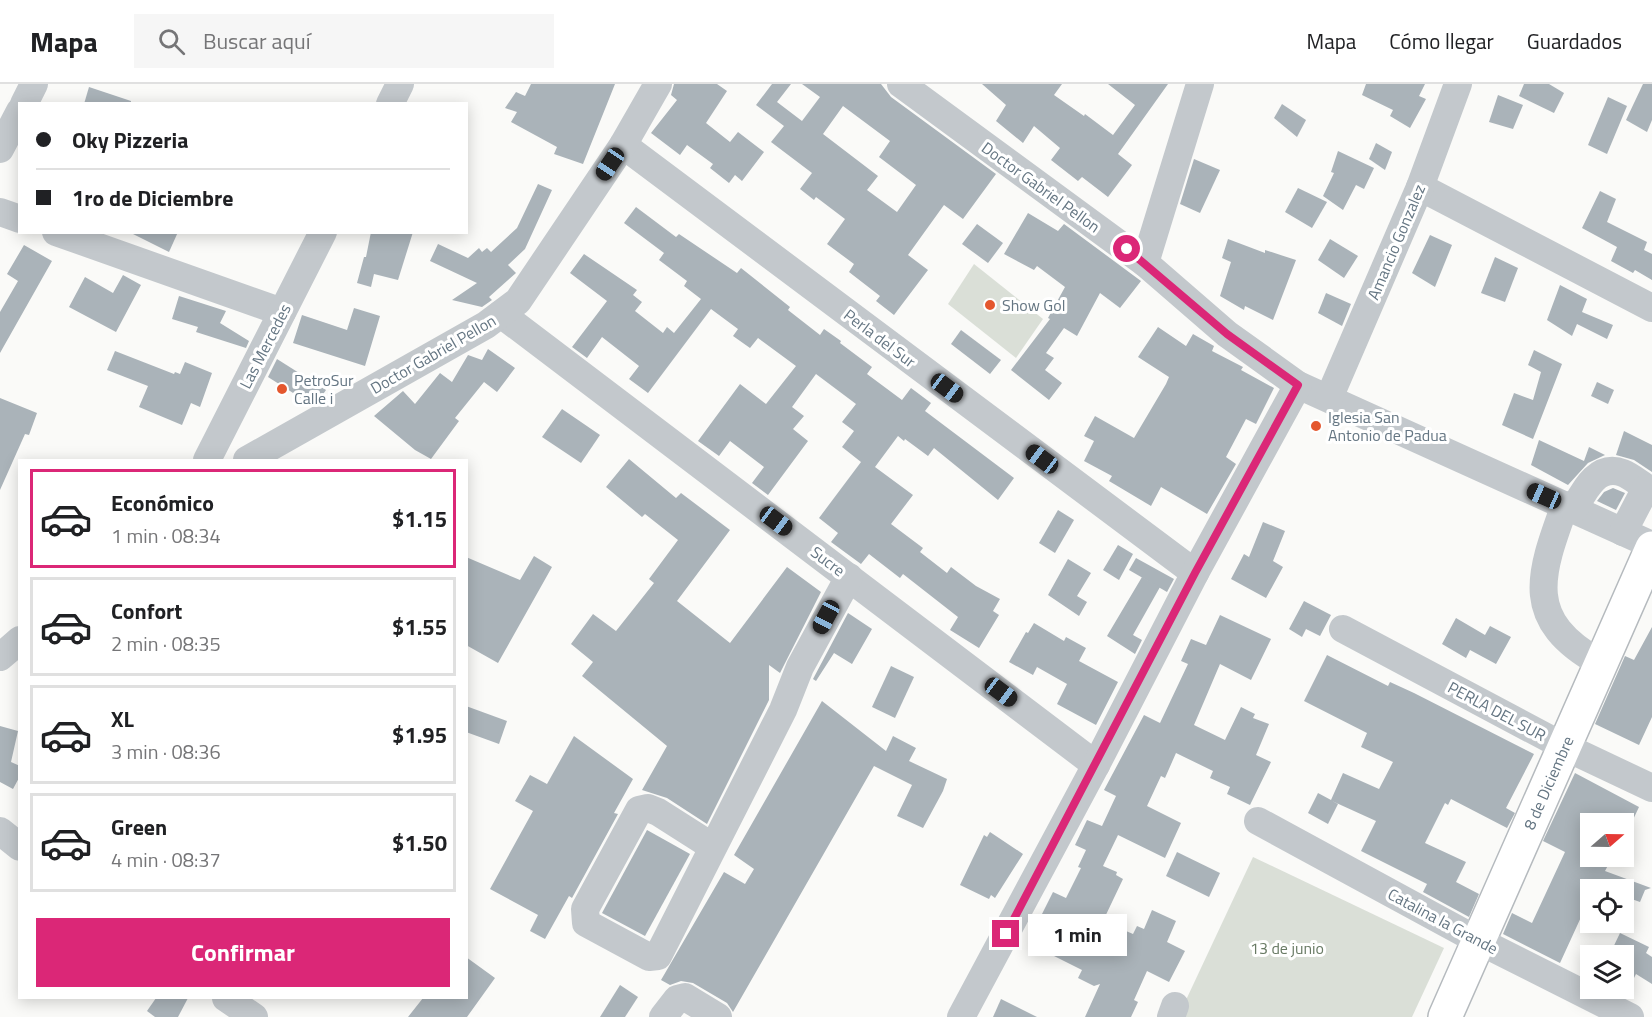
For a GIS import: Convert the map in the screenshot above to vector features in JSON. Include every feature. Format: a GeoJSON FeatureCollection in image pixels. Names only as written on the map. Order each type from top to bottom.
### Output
{"type":"FeatureCollection","features":[{"type":"Feature","properties":{"kind":"main road","name":"8 de Diciembre"},"geometry":{"type":"LineString","coordinates":[[1445,1017],[1652,547]]}},
{"type":"Feature","properties":{"kind":"street"},"geometry":{"type":"LineString","coordinates":[[25,102],[34,84]]}},
{"type":"Feature","properties":{"kind":"street"},"geometry":{"type":"LineString","coordinates":[[391,102],[400,84]]}},
{"type":"Feature","properties":{"kind":"street","name":"Doctor Gabriel Pellon"},"geometry":{"type":"LineString","coordinates":[[249,459],[486,325],[518,301],[623,145],[658,84]]}},
{"type":"Feature","properties":{"kind":"street","name":"Doctor Gabriel Pellon"},"geometry":{"type":"LineString","coordinates":[[902,84],[1145,263],[1227,334],[1298,385],[1570,507],[1652,547]]}},
{"type":"Feature","properties":{"kind":"street"},"geometry":{"type":"LineString","coordinates":[[1145,263],[1200,84]]}},
{"type":"Feature","properties":{"kind":"street","name":"Amancio Gonzalez"},"geometry":{"type":"LineString","coordinates":[[1329,398],[1420,187],[1458,84]]}},
{"type":"Feature","properties":{"kind":"street"},"geometry":{"type":"LineString","coordinates":[[0,149],[18,115]]}},
{"type":"Feature","properties":{"kind":"street","name":"Perla del Sur"},"geometry":{"type":"LineString","coordinates":[[623,145],[1195,573]]}},
{"type":"Feature","properties":{"kind":"street"},"geometry":{"type":"LineString","coordinates":[[1420,187],[1652,308]]}},
{"type":"Feature","properties":{"kind":"street"},"geometry":{"type":"LineString","coordinates":[[0,212],[18,218]]}},
{"type":"Feature","properties":{"kind":"street"},"geometry":{"type":"LineString","coordinates":[[62,234],[282,312]]}},
{"type":"Feature","properties":{"kind":"street","name":"Las Mercedes"},"geometry":{"type":"LineString","coordinates":[[208,459],[322,234]]}},
{"type":"Feature","properties":{"kind":"street","name":"Sucre"},"geometry":{"type":"LineString","coordinates":[[501,314],[1096,765]]}},
{"type":"Feature","properties":{"kind":"street"},"geometry":{"type":"LineString","coordinates":[[960,1017],[1096,765],[1195,573],[1298,385]]}},
{"type":"Feature","properties":{"kind":"street"},"geometry":{"type":"LineString","coordinates":[[1600,663],[1576,650],[1547,613],[1542,582],[1547,553],[1570,507],[1590,481],[1606,472],[1622,473],[1649,489],[1623,532]]}},
{"type":"Feature","properties":{"kind":"street"},"geometry":{"type":"LineString","coordinates":[[713,847],[658,812],[648,808],[639,810],[585,909],[586,923],[649,957],[658,956],[783,710],[800,667],[849,577]]}},
{"type":"Feature","properties":{"kind":"street","name":"PERLA DEL SUR"},"geometry":{"type":"LineString","coordinates":[[1343,629],[1563,746],[1652,788]]}},
{"type":"Feature","properties":{"kind":"street"},"geometry":{"type":"LineString","coordinates":[[0,657],[18,642]]}},
{"type":"Feature","properties":{"kind":"street","name":"Catalina la Grande"},"geometry":{"type":"LineString","coordinates":[[1258,820],[1477,940],[1630,1017]]}},
{"type":"Feature","properties":{"kind":"street"},"geometry":{"type":"LineString","coordinates":[[0,831],[18,845]]}},
{"type":"Feature","properties":{"kind":"street"},"geometry":{"type":"LineString","coordinates":[[663,1017],[677,999],[685,997],[718,1017]]}},
{"type":"Feature","properties":{"kind":"street"},"geometry":{"type":"LineString","coordinates":[[227,999],[254,1017]]}},
{"type":"Feature","properties":{"kind":"green space"},"geometry":{"type":"Polygon","coordinates":[[[974,264],[1043,319],[1016,358],[948,304],[974,264]]]}},
{"type":"Feature","properties":{"kind":"green space","name":"13 de junio"},"geometry":{"type":"Polygon","coordinates":[[[1253,857],[1444,948],[1412,1017],[1178,1017],[1253,857]]]}},
{"type":"Feature","properties":{"kind":"building"},"geometry":{"type":"Polygon","coordinates":[[[531,84],[615,84],[583,164],[554,154],[557,147],[511,122],[517,112],[505,108],[516,92],[525,96],[531,84]]]}},
{"type":"Feature","properties":{"kind":"building"},"geometry":{"type":"Polygon","coordinates":[[[674,84],[717,84],[727,91],[706,123],[730,142],[738,132],[764,152],[742,181],[735,175],[729,183],[710,168],[713,164],[687,145],[680,155],[651,133],[677,100],[671,95],[674,84]]]}},
{"type":"Feature","properties":{"kind":"building"},"geometry":{"type":"Polygon","coordinates":[[[772,84],[791,84],[777,102],[802,121],[820,97],[802,84],[881,84],[891,97],[996,174],[963,219],[944,205],[908,255],[928,270],[894,315],[876,301],[880,296],[849,272],[854,264],[827,244],[845,219],[816,197],[814,200],[800,189],[812,173],[771,142],[784,126],[756,105],[772,84]],[[843,106],[823,134],[878,176],[867,190],[897,212],[916,185],[879,157],[890,141],[843,106]]]}},
{"type":"Feature","properties":{"kind":"building"},"geometry":{"type":"Polygon","coordinates":[[[982,84],[1062,84],[1054,95],[1113,135],[1135,105],[1108,84],[1168,84],[1118,154],[1132,165],[1108,197],[1082,177],[1078,181],[1051,160],[1060,148],[1034,126],[1023,143],[996,121],[1006,105],[982,84]]]}},
{"type":"Feature","properties":{"kind":"building"},"geometry":{"type":"Polygon","coordinates":[[[1366,84],[1425,84],[1419,96],[1426,99],[1410,128],[1390,116],[1393,110],[1362,95],[1366,84]]]}},
{"type":"Feature","properties":{"kind":"building"},"geometry":{"type":"Polygon","coordinates":[[[1524,84],[1549,84],[1564,93],[1554,113],[1519,96],[1524,84]]]}},
{"type":"Feature","properties":{"kind":"building"},"geometry":{"type":"Polygon","coordinates":[[[1643,84],[1652,84],[1652,120],[1647,132],[1626,120],[1643,84]]]}},
{"type":"Feature","properties":{"kind":"building"},"geometry":{"type":"Polygon","coordinates":[[[89,87],[131,101],[131,102],[85,102],[89,87]]]}},
{"type":"Feature","properties":{"kind":"building"},"geometry":{"type":"Polygon","coordinates":[[[1498,95],[1523,105],[1513,129],[1489,122],[1498,95]]]}},
{"type":"Feature","properties":{"kind":"building"},"geometry":{"type":"Polygon","coordinates":[[[1608,97],[1627,106],[1607,154],[1588,145],[1608,97]]]}},
{"type":"Feature","properties":{"kind":"building"},"geometry":{"type":"Polygon","coordinates":[[[1282,104],[1306,120],[1297,137],[1274,118],[1282,104]]]}},
{"type":"Feature","properties":{"kind":"building"},"geometry":{"type":"Polygon","coordinates":[[[1376,143],[1392,152],[1385,170],[1369,159],[1376,143]]]}},
{"type":"Feature","properties":{"kind":"building"},"geometry":{"type":"Polygon","coordinates":[[[1338,151],[1374,168],[1364,189],[1356,185],[1343,210],[1323,196],[1334,173],[1331,172],[1338,151]]]}},
{"type":"Feature","properties":{"kind":"building"},"geometry":{"type":"Polygon","coordinates":[[[1194,159],[1220,170],[1200,213],[1180,204],[1194,159]]]}},
{"type":"Feature","properties":{"kind":"building"},"geometry":{"type":"Polygon","coordinates":[[[538,184],[552,190],[525,249],[508,265],[516,273],[489,297],[492,300],[482,307],[452,300],[477,283],[430,261],[438,244],[468,258],[479,248],[482,252],[487,248],[491,252],[517,228],[538,184]]]}},
{"type":"Feature","properties":{"kind":"building"},"geometry":{"type":"Polygon","coordinates":[[[1298,188],[1327,202],[1312,228],[1285,212],[1298,188]]]}},
{"type":"Feature","properties":{"kind":"building"},"geometry":{"type":"Polygon","coordinates":[[[1600,191],[1616,199],[1607,222],[1647,242],[1644,250],[1652,254],[1652,280],[1635,270],[1633,273],[1611,261],[1617,247],[1582,228],[1600,191]]]}},
{"type":"Feature","properties":{"kind":"building"},"geometry":{"type":"Polygon","coordinates":[[[636,207],[676,237],[679,234],[737,273],[741,268],[790,307],[788,310],[820,335],[824,329],[841,341],[840,343],[872,367],[867,374],[902,400],[911,388],[931,403],[925,411],[1014,478],[998,500],[934,448],[928,456],[898,436],[875,467],[913,495],[891,524],[923,548],[920,552],[947,573],[951,567],[976,586],[1000,599],[993,611],[999,615],[979,648],[950,630],[958,617],[903,574],[900,578],[869,554],[861,564],[831,542],[838,533],[819,518],[861,462],[842,447],[854,431],[842,422],[856,404],[816,374],[792,407],[804,416],[793,429],[808,441],[768,495],[752,483],[764,467],[730,441],[719,456],[698,441],[740,384],[766,404],[796,366],[758,338],[750,348],[733,336],[738,329],[711,309],[648,393],[629,379],[639,366],[602,337],[587,358],[572,347],[607,301],[570,273],[584,254],[637,290],[633,295],[642,302],[635,311],[663,333],[667,327],[674,333],[701,299],[684,286],[687,281],[659,260],[664,253],[624,223],[636,207]]]}},
{"type":"Feature","properties":{"kind":"building"},"geometry":{"type":"Polygon","coordinates":[[[1028,213],[1058,231],[1064,224],[1141,281],[1120,308],[1100,293],[1077,336],[1064,328],[1046,353],[1054,358],[1045,370],[1062,383],[1049,400],[1011,370],[1050,319],[1048,318],[1065,287],[1037,266],[1034,270],[1004,254],[1028,213]]]}},
{"type":"Feature","properties":{"kind":"building"},"geometry":{"type":"Polygon","coordinates":[[[977,224],[1003,243],[988,263],[962,244],[977,224]]]}},
{"type":"Feature","properties":{"kind":"building"},"geometry":{"type":"Polygon","coordinates":[[[133,234],[177,234],[169,252],[133,234]]]}},
{"type":"Feature","properties":{"kind":"building"},"geometry":{"type":"Polygon","coordinates":[[[371,234],[412,234],[398,280],[374,274],[371,287],[357,283],[364,257],[366,257],[371,234]]]}},
{"type":"Feature","properties":{"kind":"building"},"geometry":{"type":"Polygon","coordinates":[[[1430,235],[1452,245],[1435,287],[1412,273],[1430,235]]]}},
{"type":"Feature","properties":{"kind":"building"},"geometry":{"type":"Polygon","coordinates":[[[1228,239],[1265,253],[1265,250],[1296,260],[1273,320],[1245,306],[1244,310],[1220,296],[1231,262],[1222,258],[1228,239]]]}},
{"type":"Feature","properties":{"kind":"building"},"geometry":{"type":"Polygon","coordinates":[[[1330,239],[1358,256],[1344,278],[1318,260],[1330,239]]]}},
{"type":"Feature","properties":{"kind":"building"},"geometry":{"type":"Polygon","coordinates":[[[24,245],[52,261],[0,353],[0,312],[18,281],[7,274],[24,245]]]}},
{"type":"Feature","properties":{"kind":"building"},"geometry":{"type":"Polygon","coordinates":[[[1495,257],[1518,268],[1505,302],[1481,293],[1495,257]]]}},
{"type":"Feature","properties":{"kind":"building"},"geometry":{"type":"Polygon","coordinates":[[[123,275],[141,285],[116,332],[69,307],[85,277],[113,293],[123,275]]]}},
{"type":"Feature","properties":{"kind":"building"},"geometry":{"type":"Polygon","coordinates":[[[1560,285],[1587,299],[1582,312],[1613,325],[1607,339],[1577,324],[1572,336],[1547,320],[1560,285]]]}},
{"type":"Feature","properties":{"kind":"building"},"geometry":{"type":"Polygon","coordinates":[[[1326,293],[1351,304],[1342,326],[1318,313],[1326,293]]]}},
{"type":"Feature","properties":{"kind":"building"},"geometry":{"type":"Polygon","coordinates":[[[179,296],[226,311],[220,323],[249,341],[246,348],[196,332],[198,327],[172,319],[179,296]]]}},
{"type":"Feature","properties":{"kind":"building"},"geometry":{"type":"Polygon","coordinates":[[[354,308],[380,316],[365,366],[293,343],[302,315],[347,330],[354,308]]]}},
{"type":"Feature","properties":{"kind":"building"},"geometry":{"type":"Polygon","coordinates":[[[1158,327],[1186,346],[1193,334],[1214,346],[1212,351],[1243,367],[1241,370],[1274,388],[1256,424],[1246,419],[1226,457],[1236,464],[1207,514],[1161,487],[1151,506],[1109,481],[1112,476],[1084,461],[1094,441],[1084,436],[1095,416],[1134,438],[1166,384],[1169,377],[1138,357],[1158,327]]]}},
{"type":"Feature","properties":{"kind":"building"},"geometry":{"type":"Polygon","coordinates":[[[961,330],[1001,360],[990,374],[951,344],[961,330]]]}},
{"type":"Feature","properties":{"kind":"building"},"geometry":{"type":"Polygon","coordinates":[[[488,349],[515,368],[497,392],[484,382],[455,418],[459,421],[431,459],[415,450],[374,416],[403,391],[415,404],[440,373],[452,382],[468,355],[482,360],[488,349]]]}},
{"type":"Feature","properties":{"kind":"building"},"geometry":{"type":"Polygon","coordinates":[[[1534,350],[1562,364],[1533,439],[1502,425],[1514,393],[1533,400],[1541,372],[1528,365],[1534,350]]]}},
{"type":"Feature","properties":{"kind":"building"},"geometry":{"type":"Polygon","coordinates":[[[115,351],[174,374],[175,372],[180,374],[185,362],[212,373],[200,407],[191,403],[182,425],[139,407],[148,386],[107,370],[115,351]]]}},
{"type":"Feature","properties":{"kind":"building"},"geometry":{"type":"Polygon","coordinates":[[[277,359],[326,390],[319,400],[312,405],[268,377],[277,359]]]}},
{"type":"Feature","properties":{"kind":"building"},"geometry":{"type":"Polygon","coordinates":[[[1597,382],[1614,390],[1608,404],[1591,396],[1597,382]]]}},
{"type":"Feature","properties":{"kind":"building"},"geometry":{"type":"Polygon","coordinates":[[[0,398],[37,413],[29,435],[25,434],[0,490],[0,398]]]}},
{"type":"Feature","properties":{"kind":"building"},"geometry":{"type":"Polygon","coordinates":[[[562,409],[600,435],[581,463],[542,437],[562,409]]]}},
{"type":"Feature","properties":{"kind":"building"},"geometry":{"type":"Polygon","coordinates":[[[1624,431],[1652,445],[1652,472],[1634,460],[1616,455],[1624,431]]]}},
{"type":"Feature","properties":{"kind":"building"},"geometry":{"type":"Polygon","coordinates":[[[1539,440],[1584,461],[1589,447],[1605,455],[1588,463],[1568,485],[1531,465],[1539,440]]]}},
{"type":"Feature","properties":{"kind":"building"},"geometry":{"type":"Polygon","coordinates":[[[629,459],[676,498],[681,493],[730,530],[677,601],[730,643],[787,567],[821,592],[780,673],[769,665],[769,700],[707,824],[667,798],[642,790],[667,746],[582,676],[593,662],[571,644],[593,614],[616,631],[654,583],[649,579],[678,540],[645,514],[642,517],[606,487],[629,459]]]}},
{"type":"Feature","properties":{"kind":"building"},"geometry":{"type":"Polygon","coordinates":[[[1613,488],[1625,493],[1616,510],[1597,501],[1604,492],[1613,488]]]}},
{"type":"Feature","properties":{"kind":"building"},"geometry":{"type":"Polygon","coordinates":[[[1058,510],[1074,520],[1055,553],[1039,543],[1058,510]]]}},
{"type":"Feature","properties":{"kind":"building"},"geometry":{"type":"Polygon","coordinates":[[[1263,522],[1285,531],[1273,561],[1283,567],[1266,598],[1231,579],[1244,554],[1249,557],[1263,522]]]}},
{"type":"Feature","properties":{"kind":"building"},"geometry":{"type":"Polygon","coordinates":[[[1118,545],[1133,554],[1119,580],[1103,570],[1118,545]]]}},
{"type":"Feature","properties":{"kind":"building"},"geometry":{"type":"Polygon","coordinates":[[[534,556],[552,567],[498,663],[468,646],[468,558],[520,580],[534,556]]]}},
{"type":"Feature","properties":{"kind":"building"},"geometry":{"type":"Polygon","coordinates":[[[1136,558],[1174,579],[1167,592],[1129,570],[1136,558]]]}},
{"type":"Feature","properties":{"kind":"building"},"geometry":{"type":"Polygon","coordinates":[[[1068,559],[1091,573],[1077,596],[1087,602],[1079,616],[1048,595],[1068,559]]]}},
{"type":"Feature","properties":{"kind":"building"},"geometry":{"type":"Polygon","coordinates":[[[1142,577],[1160,587],[1133,635],[1142,640],[1135,654],[1107,636],[1142,577]]]}},
{"type":"Feature","properties":{"kind":"building"},"geometry":{"type":"Polygon","coordinates":[[[1304,601],[1331,615],[1320,636],[1306,629],[1302,637],[1289,629],[1304,601]]]}},
{"type":"Feature","properties":{"kind":"building"},"geometry":{"type":"Polygon","coordinates":[[[848,613],[872,629],[852,664],[834,653],[816,681],[813,679],[848,613]]]}},
{"type":"Feature","properties":{"kind":"building"},"geometry":{"type":"Polygon","coordinates":[[[1220,615],[1271,639],[1251,680],[1220,664],[1194,725],[1225,740],[1241,707],[1255,714],[1253,718],[1269,724],[1256,755],[1271,762],[1250,805],[1227,794],[1230,787],[1210,778],[1213,771],[1176,753],[1165,778],[1161,776],[1147,806],[1181,823],[1165,858],[1118,835],[1103,866],[1117,872],[1116,875],[1123,879],[1103,921],[1133,934],[1137,926],[1144,929],[1152,910],[1176,921],[1167,942],[1185,951],[1169,982],[1147,971],[1134,1000],[1138,1002],[1131,1017],[1085,1017],[1100,984],[1094,986],[1078,978],[1082,970],[1050,954],[1062,926],[1041,916],[1053,892],[1066,898],[1081,868],[1078,867],[1086,850],[1075,845],[1087,820],[1102,826],[1116,796],[1104,790],[1144,715],[1160,723],[1188,664],[1181,661],[1191,639],[1206,645],[1220,615]]]}},
{"type":"Feature","properties":{"kind":"building"},"geometry":{"type":"Polygon","coordinates":[[[1456,618],[1485,635],[1490,626],[1511,637],[1496,664],[1470,650],[1466,658],[1442,644],[1456,618]]]}},
{"type":"Feature","properties":{"kind":"building"},"geometry":{"type":"Polygon","coordinates":[[[1034,623],[1064,641],[1066,637],[1086,648],[1079,661],[1118,682],[1096,725],[1057,704],[1067,684],[1037,667],[1033,675],[1009,662],[1026,632],[1028,633],[1034,623]]]}},
{"type":"Feature","properties":{"kind":"building"},"geometry":{"type":"Polygon","coordinates":[[[1652,627],[1652,717],[1639,745],[1595,724],[1625,656],[1634,660],[1652,627]]]}},
{"type":"Feature","properties":{"kind":"building"},"geometry":{"type":"Polygon","coordinates":[[[1327,655],[1388,686],[1390,682],[1414,693],[1534,754],[1506,808],[1515,813],[1507,828],[1451,799],[1448,805],[1445,803],[1425,843],[1466,862],[1456,882],[1479,894],[1469,917],[1423,892],[1427,884],[1361,851],[1376,821],[1332,801],[1338,804],[1328,824],[1308,813],[1318,793],[1331,800],[1343,773],[1379,789],[1393,762],[1361,747],[1367,733],[1304,701],[1327,655]]]}},
{"type":"Feature","properties":{"kind":"building"},"geometry":{"type":"Polygon","coordinates":[[[891,666],[914,677],[895,718],[872,707],[891,666]]]}},
{"type":"Feature","properties":{"kind":"building"},"geometry":{"type":"Polygon","coordinates":[[[822,701],[886,751],[893,736],[916,748],[909,761],[947,779],[923,828],[897,816],[912,785],[874,766],[733,1012],[727,1003],[693,983],[681,981],[670,985],[661,980],[724,872],[745,884],[754,869],[734,855],[822,701]]]}},
{"type":"Feature","properties":{"kind":"building"},"geometry":{"type":"Polygon","coordinates":[[[468,707],[507,721],[499,744],[468,733],[468,707]]]}},
{"type":"Feature","properties":{"kind":"building"},"geometry":{"type":"Polygon","coordinates":[[[0,726],[18,731],[11,762],[18,765],[18,780],[13,789],[0,782],[0,726]]]}},
{"type":"Feature","properties":{"kind":"building"},"geometry":{"type":"Polygon","coordinates":[[[574,736],[633,779],[614,813],[618,814],[572,898],[569,896],[545,939],[530,931],[538,915],[490,889],[533,811],[515,801],[530,775],[547,784],[574,736]]]}},
{"type":"Feature","properties":{"kind":"building"},"geometry":{"type":"Polygon","coordinates":[[[1575,773],[1639,807],[1634,818],[1634,813],[1580,813],[1580,867],[1607,867],[1605,871],[1627,879],[1580,879],[1580,919],[1560,963],[1503,934],[1512,913],[1532,923],[1565,852],[1543,841],[1575,773]]]}},
{"type":"Feature","properties":{"kind":"building"},"geometry":{"type":"Polygon","coordinates":[[[647,830],[690,854],[645,936],[602,913],[647,830]]]}},
{"type":"Feature","properties":{"kind":"building"},"geometry":{"type":"Polygon","coordinates":[[[990,832],[1023,854],[995,898],[991,895],[989,899],[960,885],[984,835],[987,837],[990,832]]]}},
{"type":"Feature","properties":{"kind":"building"},"geometry":{"type":"Polygon","coordinates":[[[1177,852],[1220,873],[1209,897],[1166,876],[1177,852]]]}},
{"type":"Feature","properties":{"kind":"building"},"geometry":{"type":"Polygon","coordinates":[[[1634,882],[1651,888],[1645,890],[1640,902],[1634,900],[1634,882]]]}},
{"type":"Feature","properties":{"kind":"building"},"geometry":{"type":"Polygon","coordinates":[[[1620,933],[1649,947],[1646,953],[1652,957],[1652,984],[1636,974],[1634,978],[1634,945],[1614,945],[1620,933]]]}},
{"type":"Feature","properties":{"kind":"building"},"geometry":{"type":"Polygon","coordinates":[[[468,958],[495,978],[467,1017],[408,1017],[422,999],[468,999],[468,958]]]}},
{"type":"Feature","properties":{"kind":"building"},"geometry":{"type":"Polygon","coordinates":[[[620,985],[638,997],[625,1017],[600,1017],[620,985]]]}},
{"type":"Feature","properties":{"kind":"building"},"geometry":{"type":"Polygon","coordinates":[[[155,999],[187,999],[178,1017],[155,1017],[147,1011],[155,999]]]}},
{"type":"Feature","properties":{"kind":"building"},"geometry":{"type":"Polygon","coordinates":[[[1001,999],[1037,1017],[993,1017],[1001,999]]]}},
{"type":"Feature","properties":{"kind":"place","name":"Show Gol"},"geometry":{"type":"Point","coordinates":[990,305]}},
{"type":"Feature","properties":{"kind":"place","name":"PetroSur Calle i"},"geometry":{"type":"Point","coordinates":[282,389]}},
{"type":"Feature","properties":{"kind":"place","name":"Iglesia San Antonio de Padua"},"geometry":{"type":"Point","coordinates":[1316,426]}},
{"type":"Feature","properties":{"kind":"route"},"geometry":{"type":"LineString","coordinates":[[1006,934],[1195,573],[1298,385],[1227,334],[1127,249]]}}]}
